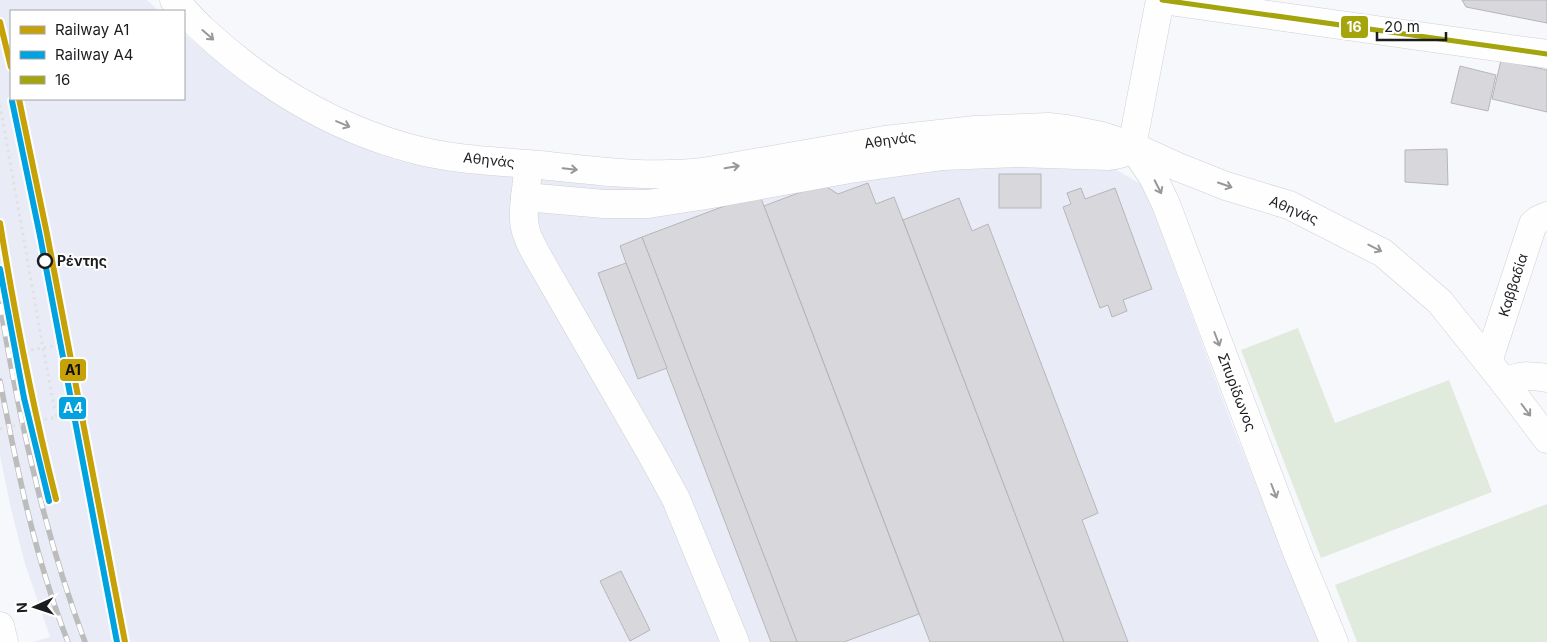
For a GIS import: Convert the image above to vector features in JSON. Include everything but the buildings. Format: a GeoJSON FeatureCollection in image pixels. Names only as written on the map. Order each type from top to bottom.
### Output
{"type":"FeatureCollection","features":[{"type":"Feature","properties":{"kind":"street","name":"Αθηνάς"},"geometry":{"type":"LineString","coordinates":[[174,0],[183,10]]}},
{"type":"Feature","properties":{"kind":"street"},"geometry":{"type":"LineString","coordinates":[[525,197],[604,204],[648,204],[698,197],[850,169],[943,156],[1017,153],[1108,156],[1122,154],[1127,152],[1132,146],[1161,0],[1547,54]]}},
{"type":"Feature","properties":{"kind":"street","name":"Αθηνάς"},"geometry":{"type":"LineString","coordinates":[[185,12],[202,30],[231,54],[296,100],[329,118],[383,140],[410,149],[447,156],[650,175],[677,175],[885,140],[976,130],[1048,127],[1102,136],[1132,146],[1226,186],[1289,205],[1383,252],[1440,302],[1547,439]]}},
{"type":"Feature","properties":{"kind":"street","name":"Σπυρίδωνος"},"geometry":{"type":"LineString","coordinates":[[1132,146],[1153,177],[1166,204],[1294,543],[1334,642]]}},
{"type":"Feature","properties":{"kind":"street"},"geometry":{"type":"LineString","coordinates":[[528,164],[524,220],[531,243],[676,499],[735,642]]}},
{"type":"Feature","properties":{"kind":"street","name":"Καββαδία"},"geometry":{"type":"LineString","coordinates":[[1496,372],[1531,230],[1533,224],[1547,216]]}},
{"type":"Feature","properties":{"kind":"street"},"geometry":{"type":"LineString","coordinates":[[1496,372],[1547,378]]}},
{"type":"Feature","properties":{"kind":"street"},"geometry":{"type":"LineString","coordinates":[[0,626],[4,642]]}},
{"type":"Feature","properties":{"kind":"path"},"geometry":{"type":"LineString","coordinates":[[0,105],[57,417],[0,429]]}},
{"type":"Feature","properties":{"kind":"path"},"geometry":{"type":"LineString","coordinates":[[31,350],[59,345]]}},
{"type":"Feature","properties":{"kind":"shaded area"},"geometry":{"type":"Polygon","coordinates":[[[0,0],[147,0],[158,10],[10,10],[10,100],[185,100],[185,35],[239,79],[287,110],[317,126],[392,159],[435,167],[829,161],[1115,169],[1144,186],[1233,427],[1319,642],[33,642],[50,637],[25,564],[0,456],[0,0]]]}},
{"type":"Feature","properties":{"kind":"green space"},"geometry":{"type":"Polygon","coordinates":[[[1298,328],[1335,423],[1449,380],[1492,492],[1321,558],[1241,350],[1298,328]]]}},
{"type":"Feature","properties":{"kind":"green space"},"geometry":{"type":"Polygon","coordinates":[[[1547,504],[1547,642],[1357,642],[1335,585],[1547,504]]]}},
{"type":"Feature","properties":{"kind":"railway"},"geometry":{"type":"LineString","coordinates":[[0,304],[34,475],[57,559],[85,642]]}},
{"type":"Feature","properties":{"kind":"railway"},"geometry":{"type":"LineString","coordinates":[[0,381],[20,480],[36,546],[68,642]]}},
{"type":"Feature","properties":{"kind":"rail line","name":"A1"},"geometry":{"type":"LineString","coordinates":[[0,22],[10,63]]}},
{"type":"Feature","properties":{"kind":"rail line","name":"A1"},"geometry":{"type":"LineString","coordinates":[[19,100],[47,234],[125,642]]}},
{"type":"Feature","properties":{"kind":"rail line","name":"A4"},"geometry":{"type":"LineString","coordinates":[[12,101],[40,236],[117,642]]}},
{"type":"Feature","properties":{"kind":"rail line","name":"A1"},"geometry":{"type":"LineString","coordinates":[[0,223],[25,362],[56,499]]}},
{"type":"Feature","properties":{"kind":"rail line","name":"A4"},"geometry":{"type":"LineString","coordinates":[[0,269],[24,398],[49,501]]}},
{"type":"Feature","properties":{"kind":"transit line","name":"16"},"geometry":{"type":"LineString","coordinates":[[1162,0],[1547,54]]}},
{"type":"Feature","properties":{"kind":"place","name":"Ρέντης"},"geometry":{"type":"Point","coordinates":[45,261]}}]}
